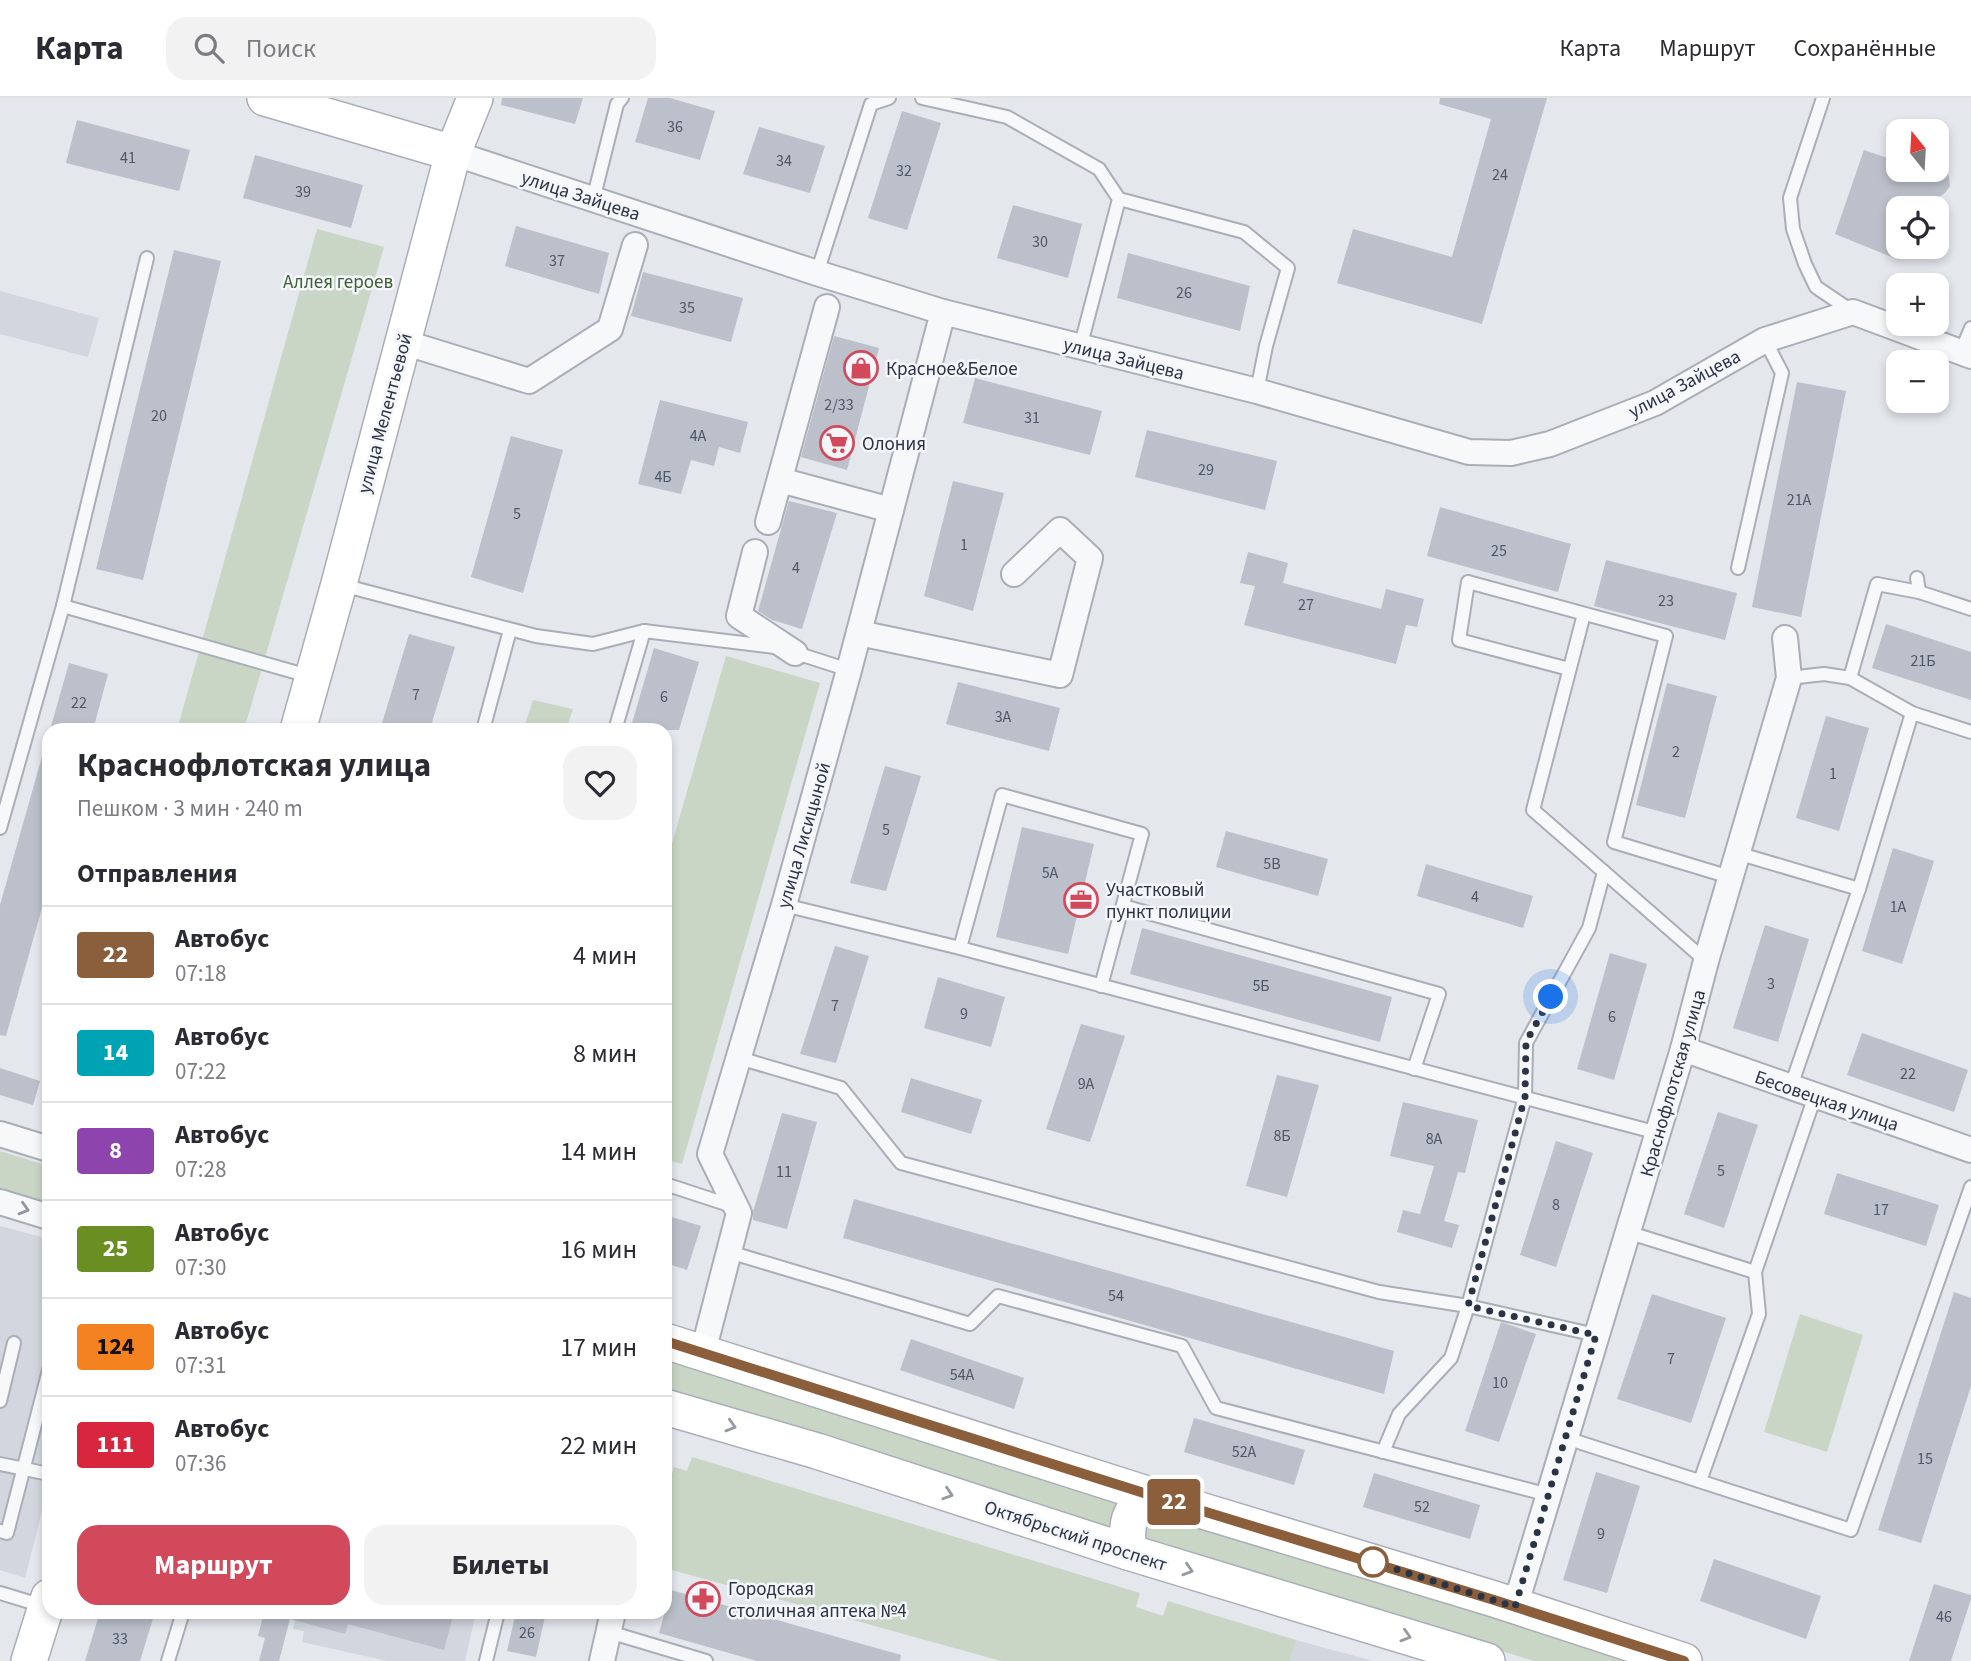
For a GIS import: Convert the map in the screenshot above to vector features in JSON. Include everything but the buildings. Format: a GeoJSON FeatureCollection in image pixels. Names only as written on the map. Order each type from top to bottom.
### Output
{"type":"FeatureCollection","features":[{"type":"Feature","properties":{"kind":"main road","name":"улица Зайцева"},"geometry":{"type":"LineString","coordinates":[[265,98],[453,153]]}},
{"type":"Feature","properties":{"kind":"main road","name":"улица Мелентьевой"},"geometry":{"type":"LineString","coordinates":[[300,723],[453,153],[475,98]]}},
{"type":"Feature","properties":{"kind":"main road"},"geometry":{"type":"LineString","coordinates":[[672,1343],[1684,1661]]}},
{"type":"Feature","properties":{"kind":"main road"},"geometry":{"type":"LineString","coordinates":[[817,1451],[840,1440],[846,1419],[839,1397]]}},
{"type":"Feature","properties":{"kind":"main road","name":"Октябрьский проспект"},"geometry":{"type":"LineString","coordinates":[[672,1409],[817,1451],[1129,1552],[1487,1661]]}},
{"type":"Feature","properties":{"kind":"main road"},"geometry":{"type":"LineString","coordinates":[[1129,1552],[1127,1526],[1134,1507],[1147,1494]]}},
{"type":"Feature","properties":{"kind":"main road"},"geometry":{"type":"LineString","coordinates":[[29,1661],[43,1619]]}},
{"type":"Feature","properties":{"kind":"street","name":"улица Зайцева"},"geometry":{"type":"LineString","coordinates":[[453,153],[943,312],[1257,391],[1469,452],[1511,453],[1550,444],[1655,403],[1765,340],[1853,312]]}},
{"type":"Feature","properties":{"kind":"street"},"geometry":{"type":"LineString","coordinates":[[403,342],[529,382],[610,329],[635,245]]}},
{"type":"Feature","properties":{"kind":"street"},"geometry":{"type":"LineString","coordinates":[[768,522],[827,307]]}},
{"type":"Feature","properties":{"kind":"street","name":"улица Лисицыной"},"geometry":{"type":"LineString","coordinates":[[739,1213],[710,1154],[849,670],[943,312]]}},
{"type":"Feature","properties":{"kind":"street"},"geometry":{"type":"LineString","coordinates":[[1853,312],[1966,354]]}},
{"type":"Feature","properties":{"kind":"street"},"geometry":{"type":"LineString","coordinates":[[780,480],[891,510]]}},
{"type":"Feature","properties":{"kind":"street"},"geometry":{"type":"LineString","coordinates":[[859,633],[1060,675],[1090,558],[1060,530],[1014,574]]}},
{"type":"Feature","properties":{"kind":"street"},"geometry":{"type":"LineString","coordinates":[[755,552],[739,617],[795,653]]}},
{"type":"Feature","properties":{"kind":"street","name":"Краснофлотская улица"},"geometry":{"type":"LineString","coordinates":[[1515,1607],[1683,1049],[1788,678],[1785,638]]}},
{"type":"Feature","properties":{"kind":"street","name":"Бесовецкая улица"},"geometry":{"type":"LineString","coordinates":[[1683,1049],[1971,1150]]}},
{"type":"Feature","properties":{"kind":"street"},"geometry":{"type":"LineString","coordinates":[[0,1134],[42,1147]]}},
{"type":"Feature","properties":{"kind":"street"},"geometry":{"type":"LineString","coordinates":[[0,1202],[42,1215]]}},
{"type":"Feature","properties":{"kind":"street"},"geometry":{"type":"LineString","coordinates":[[703,1352],[739,1213]]}},
{"type":"Feature","properties":{"kind":"street"},"geometry":{"type":"LineString","coordinates":[[602,1661],[611,1622]]}},
{"type":"Feature","properties":{"kind":"lane"},"geometry":{"type":"LineString","coordinates":[[593,200],[617,104],[622,98]]}},
{"type":"Feature","properties":{"kind":"lane"},"geometry":{"type":"LineString","coordinates":[[817,273],[871,104],[889,98]]}},
{"type":"Feature","properties":{"kind":"lane"},"geometry":{"type":"LineString","coordinates":[[922,98],[1007,117],[1099,169],[1119,199],[1244,232],[1288,268],[1266,346],[1257,391]]}},
{"type":"Feature","properties":{"kind":"lane"},"geometry":{"type":"LineString","coordinates":[[1823,98],[1790,198],[1793,229],[1816,287],[1853,312]]}},
{"type":"Feature","properties":{"kind":"lane"},"geometry":{"type":"LineString","coordinates":[[1080,348],[1119,199]]}},
{"type":"Feature","properties":{"kind":"lane"},"geometry":{"type":"LineString","coordinates":[[0,828],[63,606],[147,258]]}},
{"type":"Feature","properties":{"kind":"lane"},"geometry":{"type":"LineString","coordinates":[[1966,354],[1971,328]]}},
{"type":"Feature","properties":{"kind":"lane"},"geometry":{"type":"LineString","coordinates":[[1738,568],[1782,373],[1765,340]]}},
{"type":"Feature","properties":{"kind":"lane"},"geometry":{"type":"LineString","coordinates":[[1917,578],[1919,592]]}},
{"type":"Feature","properties":{"kind":"lane"},"geometry":{"type":"LineString","coordinates":[[1569,669],[1459,640],[1468,582],[1666,636],[1614,842],[1859,889]]}},
{"type":"Feature","properties":{"kind":"lane"},"geometry":{"type":"LineString","coordinates":[[339,584],[536,636],[593,644],[644,631],[771,645],[849,670]]}},
{"type":"Feature","properties":{"kind":"lane"},"geometry":{"type":"LineString","coordinates":[[1850,678],[1877,584],[1919,592],[1971,609]]}},
{"type":"Feature","properties":{"kind":"lane"},"geometry":{"type":"LineString","coordinates":[[63,606],[313,677]]}},
{"type":"Feature","properties":{"kind":"lane"},"geometry":{"type":"LineString","coordinates":[[1584,614],[1533,810],[1706,961]]}},
{"type":"Feature","properties":{"kind":"lane"},"geometry":{"type":"LineString","coordinates":[[485,723],[510,630]]}},
{"type":"Feature","properties":{"kind":"lane"},"geometry":{"type":"LineString","coordinates":[[617,723],[644,631]]}},
{"type":"Feature","properties":{"kind":"lane"},"geometry":{"type":"LineString","coordinates":[[1788,678],[1824,674],[1850,678],[1912,713],[1971,732]]}},
{"type":"Feature","properties":{"kind":"lane"},"geometry":{"type":"LineString","coordinates":[[1791,1086],[1859,889],[1912,713]]}},
{"type":"Feature","properties":{"kind":"lane"},"geometry":{"type":"LineString","coordinates":[[960,948],[1002,794],[1142,835],[1101,986]]}},
{"type":"Feature","properties":{"kind":"lane"},"geometry":{"type":"LineString","coordinates":[[1383,1452],[1399,1414],[1451,1357],[1468,1306],[1525,1097],[1526,1042],[1589,928],[1604,872]]}},
{"type":"Feature","properties":{"kind":"lane"},"geometry":{"type":"LineString","coordinates":[[783,905],[960,948],[1658,1133]]}},
{"type":"Feature","properties":{"kind":"lane"},"geometry":{"type":"LineString","coordinates":[[1123,905],[1439,994],[1414,1069]]}},
{"type":"Feature","properties":{"kind":"lane"},"geometry":{"type":"LineString","coordinates":[[739,1058],[841,1088],[901,1163],[1379,1292],[1468,1306],[1596,1335]]}},
{"type":"Feature","properties":{"kind":"lane"},"geometry":{"type":"LineString","coordinates":[[1700,1481],[1759,1314],[1755,1272],[1815,1096]]}},
{"type":"Feature","properties":{"kind":"lane"},"geometry":{"type":"LineString","coordinates":[[672,1186],[726,1204],[739,1213]]}},
{"type":"Feature","properties":{"kind":"lane"},"geometry":{"type":"LineString","coordinates":[[1566,1438],[1852,1531],[1971,1187]]}},
{"type":"Feature","properties":{"kind":"lane"},"geometry":{"type":"LineString","coordinates":[[1628,1232],[1755,1272]]}},
{"type":"Feature","properties":{"kind":"lane"},"geometry":{"type":"LineString","coordinates":[[729,1252],[970,1324],[998,1296],[1182,1346],[1216,1408],[1549,1495]]}},
{"type":"Feature","properties":{"kind":"lane"},"geometry":{"type":"LineString","coordinates":[[0,1401],[14,1343]]}},
{"type":"Feature","properties":{"kind":"lane"},"geometry":{"type":"LineString","coordinates":[[0,1531],[7,1533],[42,1399]]}},
{"type":"Feature","properties":{"kind":"lane"},"geometry":{"type":"LineString","coordinates":[[0,1464],[42,1473]]}},
{"type":"Feature","properties":{"kind":"lane"},"geometry":{"type":"LineString","coordinates":[[0,1594],[42,1601]]}},
{"type":"Feature","properties":{"kind":"lane"},"geometry":{"type":"LineString","coordinates":[[168,1661],[181,1619]]}},
{"type":"Feature","properties":{"kind":"lane"},"geometry":{"type":"LineString","coordinates":[[490,1659],[497,1619]]}},
{"type":"Feature","properties":{"kind":"lane"},"geometry":{"type":"LineString","coordinates":[[611,1622],[706,1661]]}},
{"type":"Feature","properties":{"kind":"shaded area"},"geometry":{"type":"Polygon","coordinates":[[[0,291],[99,318],[88,357],[0,334],[0,291]]]}},
{"type":"Feature","properties":{"kind":"shaded area"},"geometry":{"type":"Polygon","coordinates":[[[0,1226],[42,1237],[42,1511],[25,1578],[0,1570],[0,1226]]]}},
{"type":"Feature","properties":{"kind":"shaded area"},"geometry":{"type":"Polygon","coordinates":[[[295,1619],[474,1619],[465,1661],[387,1661],[302,1642],[304,1631],[293,1629],[295,1619]]]}},
{"type":"Feature","properties":{"kind":"shaded area"},"geometry":{"type":"Polygon","coordinates":[[[1296,1640],[1373,1661],[1290,1661],[1296,1640]]]}},
{"type":"Feature","properties":{"kind":"green space","name":"Аллея героев"},"geometry":{"type":"Polygon","coordinates":[[[317,229],[384,247],[246,723],[179,723],[317,229]]]}},
{"type":"Feature","properties":{"kind":"green space"},"geometry":{"type":"Polygon","coordinates":[[[726,656],[820,683],[682,1164],[672,1161],[672,844],[726,656]]]}},
{"type":"Feature","properties":{"kind":"green space"},"geometry":{"type":"Polygon","coordinates":[[[533,700],[573,709],[568,723],[525,723],[533,700]]]}},
{"type":"Feature","properties":{"kind":"green space"},"geometry":{"type":"Polygon","coordinates":[[[0,1151],[42,1164],[42,1205],[0,1191],[0,1151]]]}},
{"type":"Feature","properties":{"kind":"green space"},"geometry":{"type":"Polygon","coordinates":[[[1800,1314],[1863,1335],[1827,1452],[1764,1432],[1800,1314]]]}},
{"type":"Feature","properties":{"kind":"green space"},"geometry":{"type":"Polygon","coordinates":[[[672,1361],[1645,1661],[1534,1661],[672,1395],[672,1361]]]}},
{"type":"Feature","properties":{"kind":"green space"},"geometry":{"type":"Polygon","coordinates":[[[692,1457],[1140,1593],[1136,1607],[1163,1616],[1168,1601],[1296,1640],[1290,1661],[1001,1661],[672,1570],[672,1474],[674,1467],[687,1471],[692,1457]]]}},
{"type":"Feature","properties":{"kind":"bus line","name":"22"},"geometry":{"type":"LineString","coordinates":[[672,1343],[1684,1661]]}},
{"type":"Feature","properties":{"kind":"place","name":"Красное&Белое"},"geometry":{"type":"Point","coordinates":[861,368]}},
{"type":"Feature","properties":{"kind":"place","name":"Олония"},"geometry":{"type":"Point","coordinates":[837,443]}},
{"type":"Feature","properties":{"kind":"place","name":"Участковый пункт полиции"},"geometry":{"type":"Point","coordinates":[1081,900]}},
{"type":"Feature","properties":{"kind":"place","name":"Городская столичная аптека №4"},"geometry":{"type":"Point","coordinates":[703,1599]}},
{"type":"Feature","properties":{"kind":"route"},"geometry":{"type":"LineString","coordinates":[[1373,1562],[1515,1607],[1596,1335],[1468,1306],[1525,1097],[1526,1042],[1551,997]]}}]}
